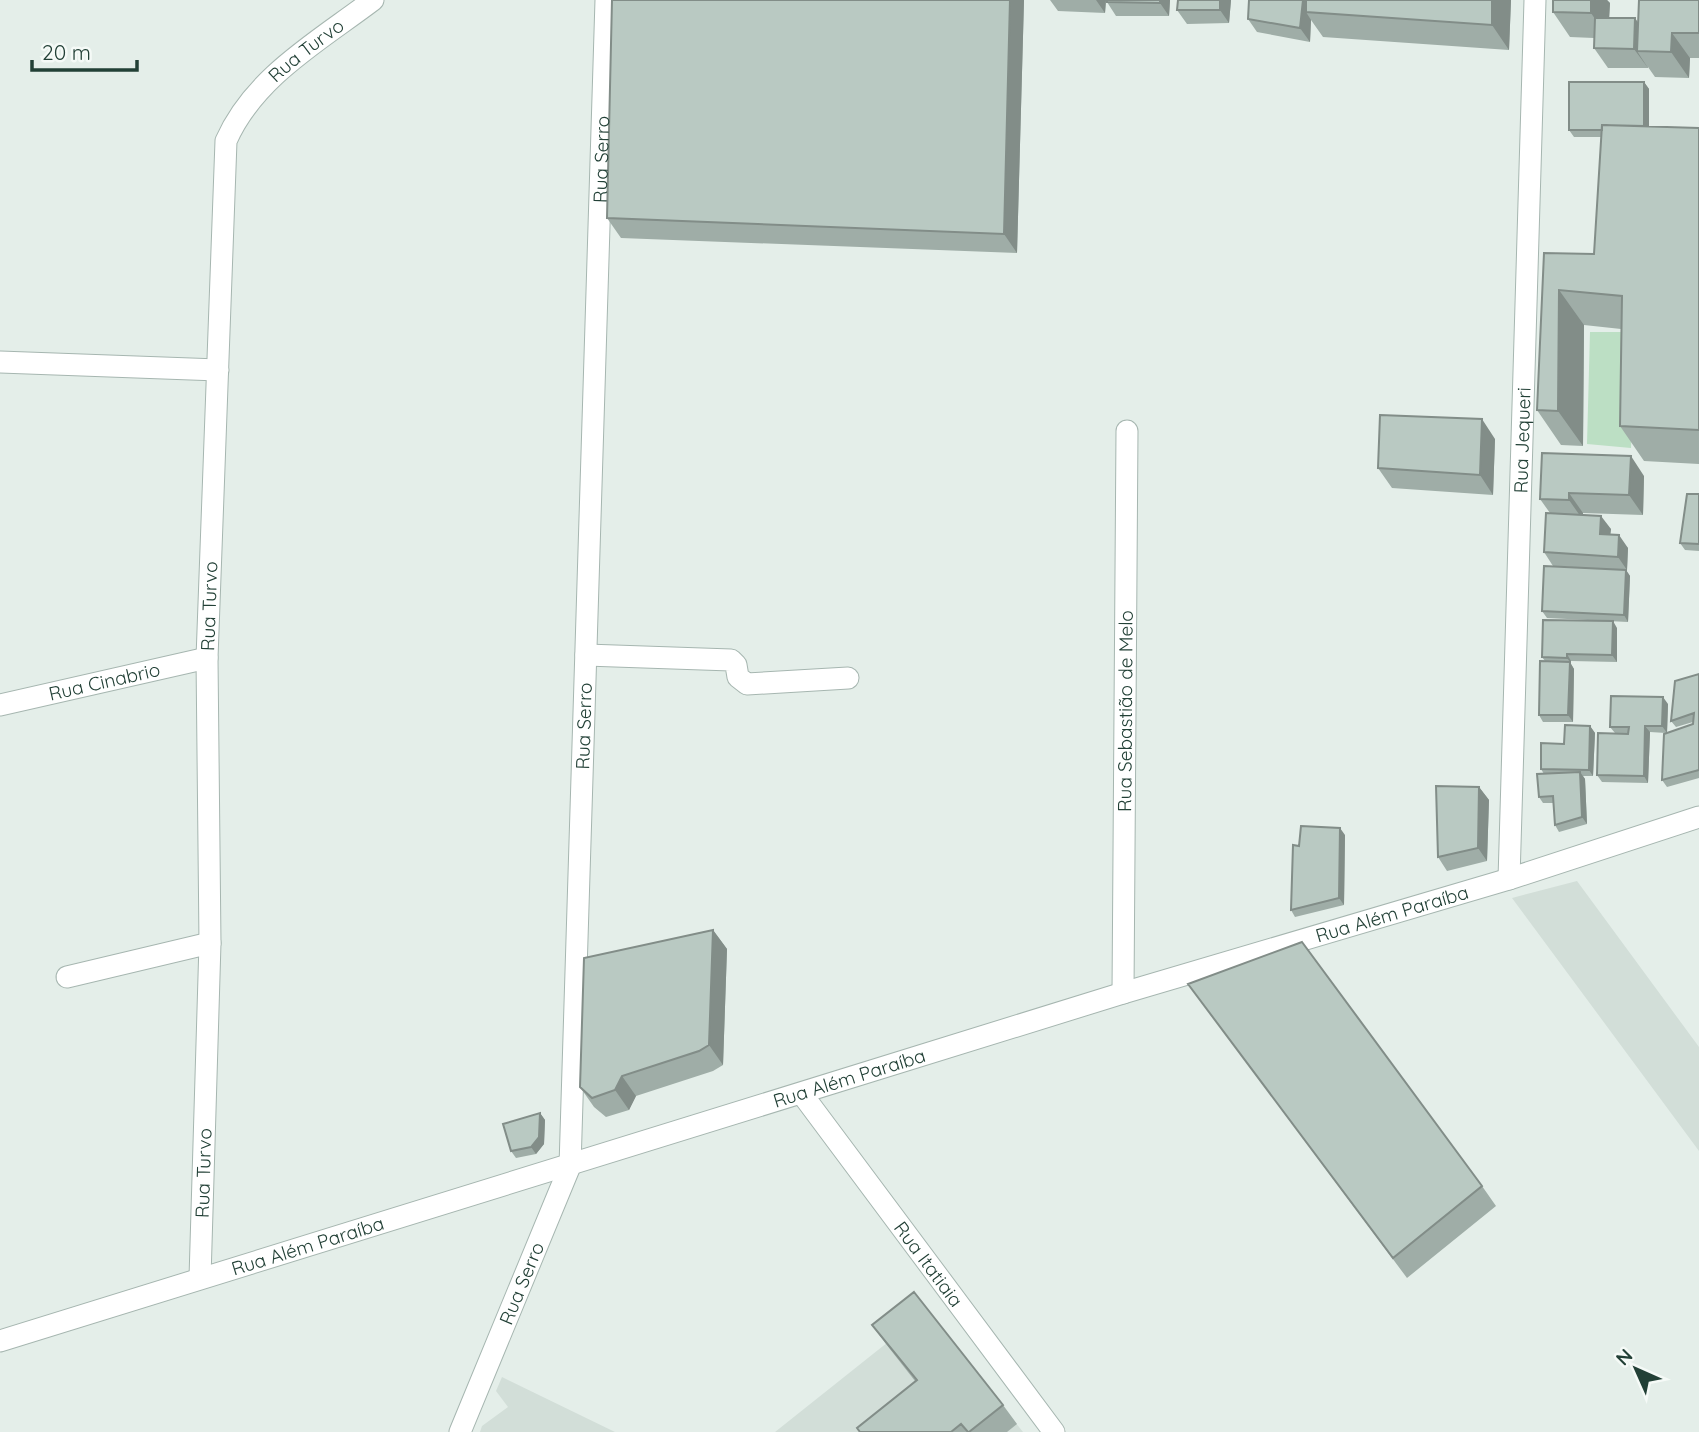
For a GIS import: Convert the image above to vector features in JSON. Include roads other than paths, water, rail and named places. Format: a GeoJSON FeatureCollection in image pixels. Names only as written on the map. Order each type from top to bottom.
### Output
{"type":"FeatureCollection","features":[{"type":"Feature","properties":{"kind":"street","name":"Rua Turvo"},"geometry":{"type":"LineString","coordinates":[[200,1278],[210,943],[207,658],[226,141],[247,101],[282,69],[373,0]]}},
{"type":"Feature","properties":{"kind":"street","name":"Rua Serro"},"geometry":{"type":"LineString","coordinates":[[460,1432],[570,1166],[606,0]]}},
{"type":"Feature","properties":{"kind":"street","name":"Rua Jequeri"},"geometry":{"type":"LineString","coordinates":[[1509,879],[1535,0]]}},
{"type":"Feature","properties":{"kind":"street"},"geometry":{"type":"LineString","coordinates":[[0,362],[218,370]]}},
{"type":"Feature","properties":{"kind":"street","name":"Rua Sebastião de Melo"},"geometry":{"type":"LineString","coordinates":[[1123,993],[1127,431]]}},
{"type":"Feature","properties":{"kind":"street"},"geometry":{"type":"LineString","coordinates":[[586,655],[731,660],[736,665],[738,677],[747,684],[848,678]]}},
{"type":"Feature","properties":{"kind":"street","name":"Rua Cinabrio"},"geometry":{"type":"LineString","coordinates":[[0,705],[207,658]]}},
{"type":"Feature","properties":{"kind":"street","name":"Rua Além Paraíba"},"geometry":{"type":"LineString","coordinates":[[0,1341],[1123,993],[1509,879],[1699,817]]}},
{"type":"Feature","properties":{"kind":"street"},"geometry":{"type":"LineString","coordinates":[[67,977],[210,943]]}},
{"type":"Feature","properties":{"kind":"street","name":"Rua Itatiaia"},"geometry":{"type":"LineString","coordinates":[[803,1094],[1054,1432]]}}]}
